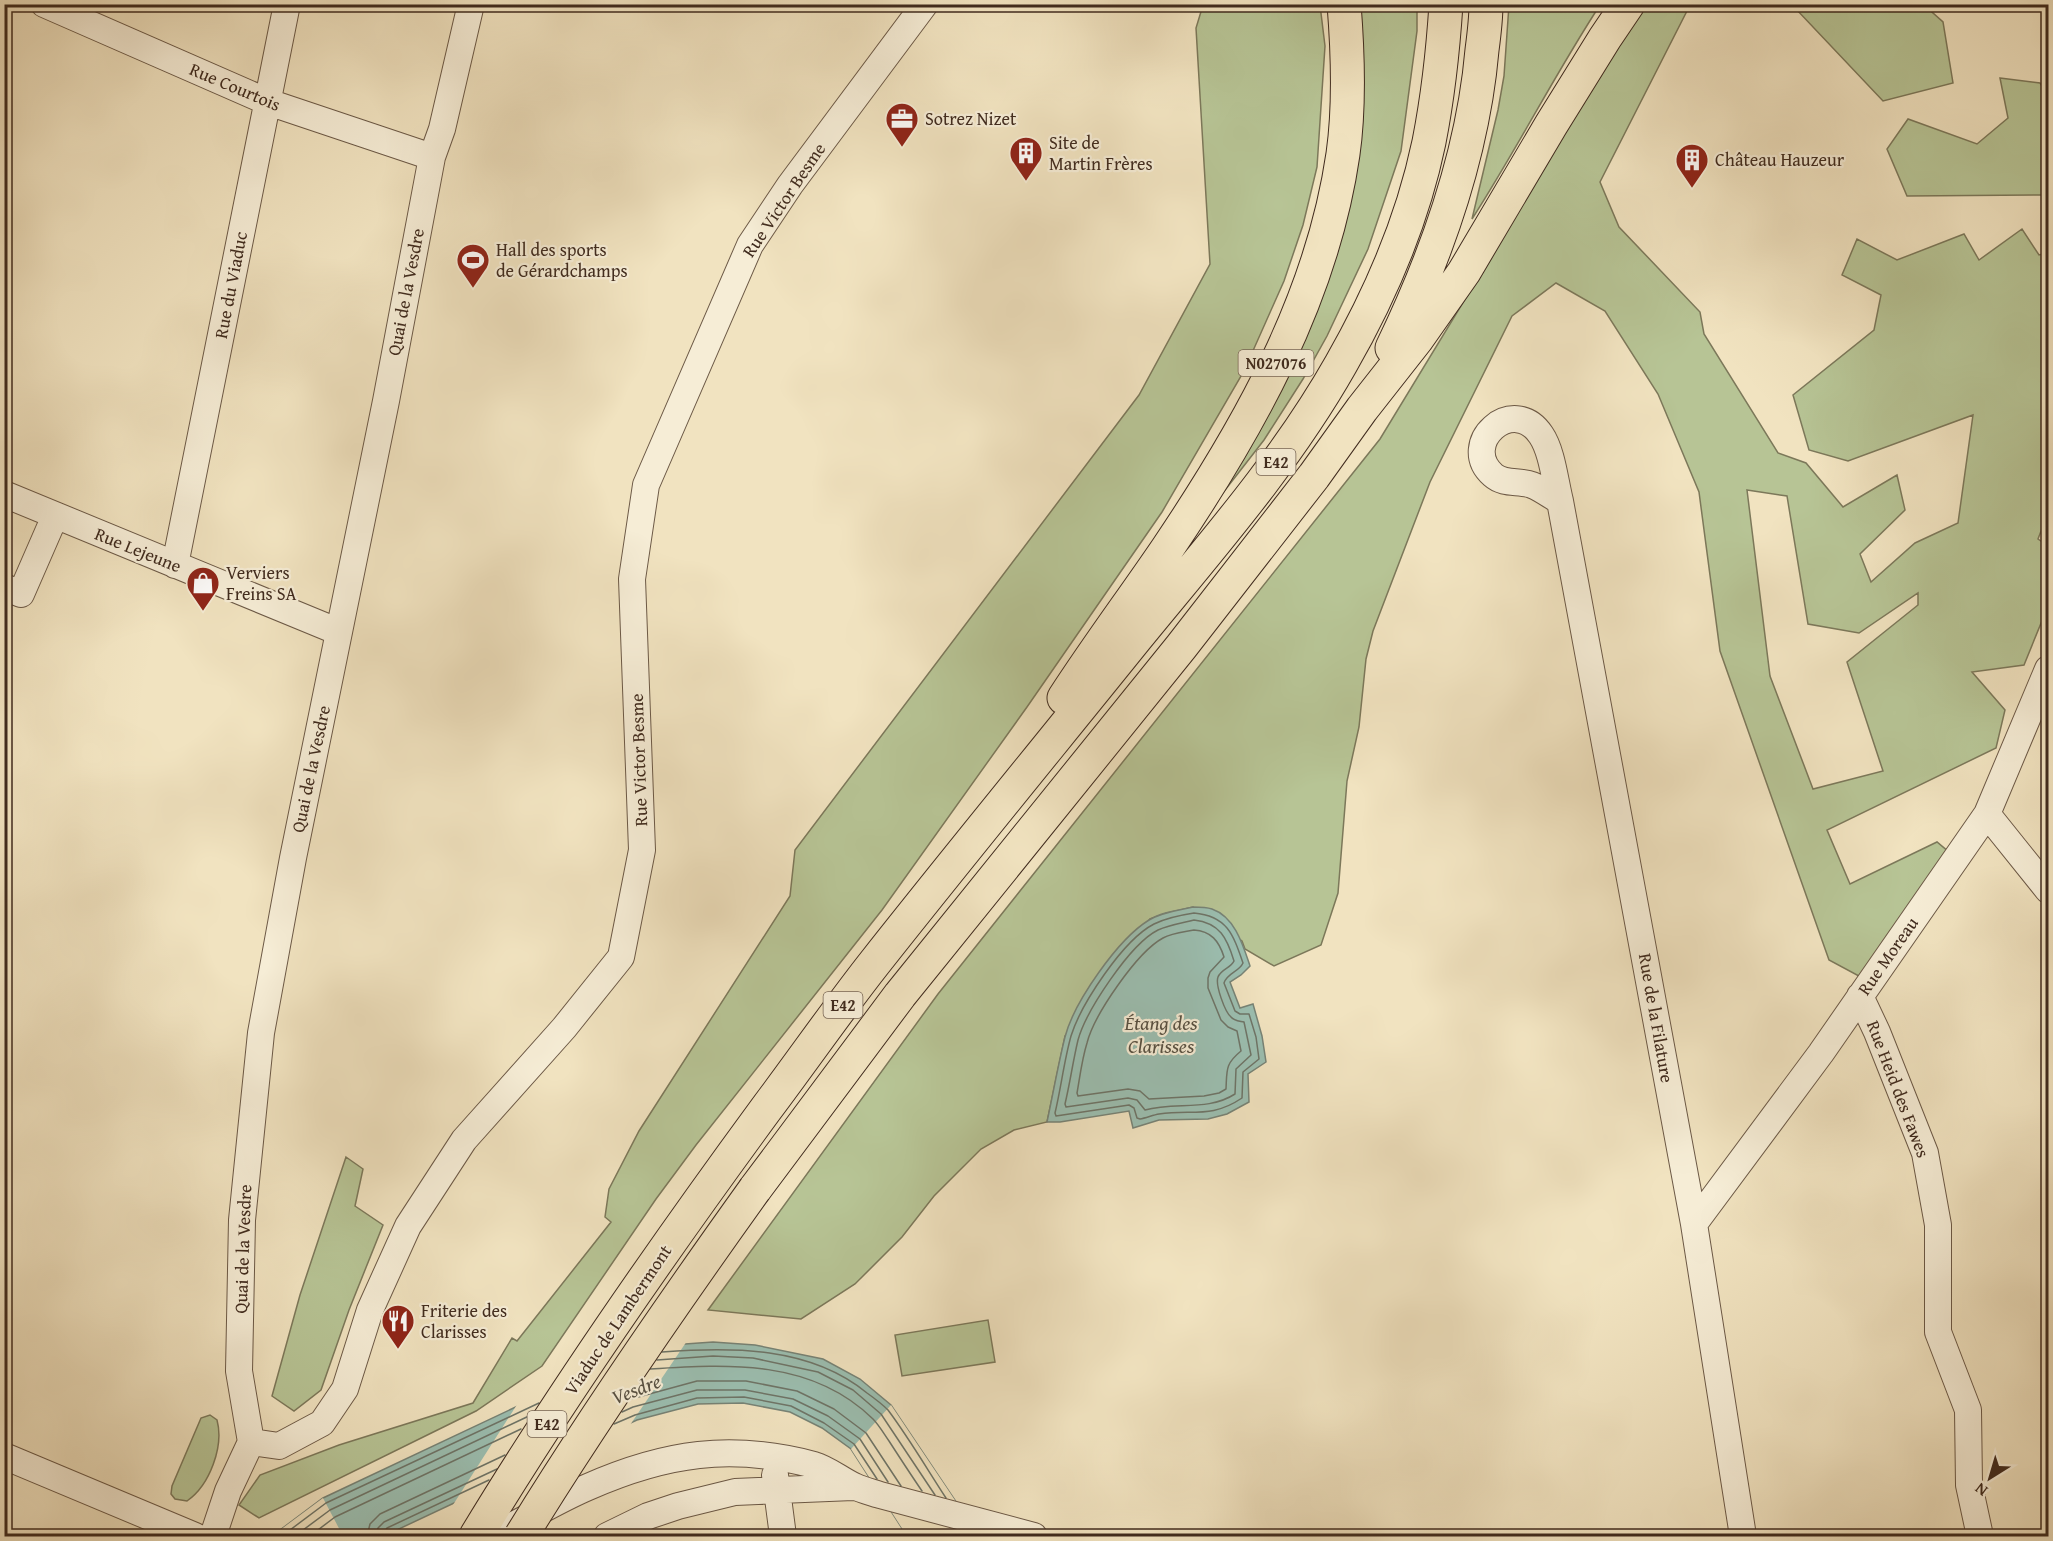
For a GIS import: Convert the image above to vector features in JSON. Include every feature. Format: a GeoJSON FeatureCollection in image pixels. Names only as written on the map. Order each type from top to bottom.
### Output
{"type":"FeatureCollection","features":[{"type":"Feature","properties":{"kind":"highway","name":"N027076"},"geometry":{"type":"LineString","coordinates":[[966,848],[1097,647],[1204,493],[1286,344],[1317,262],[1332,208],[1343,154],[1347,114],[1347,39],[1344,4]]}},
{"type":"Feature","properties":{"kind":"highway","name":"E42"},"geometry":{"type":"LineString","coordinates":[[966,848],[1225,528],[1287,448],[1339,369],[1399,243],[1429,144],[1443,57],[1446,4]]}},
{"type":"Feature","properties":{"kind":"highway","name":"E42"},"geometry":{"type":"LineString","coordinates":[[1362,409],[1409,312],[1443,226],[1465,150],[1475,104],[1481,67],[1486,4]]}},
{"type":"Feature","properties":{"kind":"highway"},"geometry":{"type":"LineString","coordinates":[[1605,38],[1620,4]]}},
{"type":"Feature","properties":{"kind":"highway"},"geometry":{"type":"LineString","coordinates":[[1362,409],[1417,339],[1464,272],[1605,38],[1628,4]]}},
{"type":"Feature","properties":{"kind":"highway","name":"Viaduc de Lambermont"},"geometry":{"type":"LineString","coordinates":[[521,1536],[666,1312],[755,1189],[900,995],[1181,647],[1314,476],[1362,409]]}},
{"type":"Feature","properties":{"kind":"highway","name":"Viaduc de Lambermont"},"geometry":{"type":"LineString","coordinates":[[476,1536],[508,1483],[620,1314],[724,1166],[873,965],[966,848]]}},
{"type":"Feature","properties":{"kind":"street","name":"Rue Courtois"},"geometry":{"type":"LineString","coordinates":[[44,4],[268,102],[432,157]]}},
{"type":"Feature","properties":{"kind":"street","name":"Rue du Viaduc"},"geometry":{"type":"LineString","coordinates":[[175,565],[287,4]]}},
{"type":"Feature","properties":{"kind":"street","name":"Quai de la Vesdre"},"geometry":{"type":"LineString","coordinates":[[251,1442],[239,1371],[242,1220],[261,1033],[293,858],[386,401],[432,157],[442,129],[471,4]]}},
{"type":"Feature","properties":{"kind":"street","name":"Rue Victor Besme"},"geometry":{"type":"LineString","coordinates":[[251,1442],[279,1446],[322,1423],[345,1389],[369,1310],[408,1226],[464,1140],[564,1028],[621,957],[642,850],[632,579],[646,485],[750,245],[790,185],[925,4]]}},
{"type":"Feature","properties":{"kind":"street","name":"Rue Lejeune"},"geometry":{"type":"LineString","coordinates":[[4,494],[339,632]]}},
{"type":"Feature","properties":{"kind":"street","name":"Rue de la Filature"},"geometry":{"type":"LineString","coordinates":[[1560,501],[1694,1224],[1743,1536]]}},
{"type":"Feature","properties":{"kind":"street"},"geometry":{"type":"LineString","coordinates":[[4,587],[21,594],[56,516]]}},
{"type":"Feature","properties":{"kind":"street","name":"Rue Moreau"},"geometry":{"type":"LineString","coordinates":[[1694,1224],[1821,1053],[1987,814],[2049,669]]}},
{"type":"Feature","properties":{"kind":"street"},"geometry":{"type":"LineString","coordinates":[[1987,814],[2049,890]]}},
{"type":"Feature","properties":{"kind":"street","name":"Rue Heid des Fawes"},"geometry":{"type":"LineString","coordinates":[[1860,996],[1877,1032],[1925,1153],[1938,1225],[1938,1332],[1968,1410],[1968,1485],[1980,1536]]}},
{"type":"Feature","properties":{"kind":"street"},"geometry":{"type":"LineString","coordinates":[[213,1536],[228,1491],[251,1442]]}},
{"type":"Feature","properties":{"kind":"street"},"geometry":{"type":"LineString","coordinates":[[491,1536],[586,1488],[631,1469],[689,1455],[732,1452],[774,1456],[817,1466],[868,1491],[968,1520],[1034,1536]]}},
{"type":"Feature","properties":{"kind":"street"},"geometry":{"type":"LineString","coordinates":[[4,1456],[195,1536]]}},
{"type":"Feature","properties":{"kind":"street"},"geometry":{"type":"LineString","coordinates":[[774,1456],[776,1492],[783,1536]]}},
{"type":"Feature","properties":{"kind":"street"},"geometry":{"type":"LineString","coordinates":[[607,1536],[648,1516],[735,1492],[776,1492],[820,1488],[868,1491]]}},
{"type":"Feature","properties":{"kind":"green space"},"geometry":{"type":"Polygon","coordinates":[[[1203,5],[1320,5],[1325,46],[1317,167],[1303,225],[1284,281],[1244,371],[1162,512],[882,910],[696,1145],[656,1199],[542,1366],[476,1411],[259,1518],[239,1505],[260,1475],[339,1445],[473,1403],[512,1338],[517,1341],[611,1222],[605,1217],[609,1189],[639,1131],[790,896],[795,850],[1139,395],[1210,264],[1196,28],[1203,5]]]}},
{"type":"Feature","properties":{"kind":"green space"},"geometry":{"type":"Polygon","coordinates":[[[1360,5],[1417,5],[1417,31],[1401,151],[1368,249],[1327,336],[1264,440],[1201,521],[1301,336],[1360,5]]]}},
{"type":"Feature","properties":{"kind":"green space"},"geometry":{"type":"Polygon","coordinates":[[[1509,5],[1600,5],[1472,219],[1504,76],[1509,5]]]}},
{"type":"Feature","properties":{"kind":"green space"},"geometry":{"type":"Polygon","coordinates":[[[1641,5],[1690,5],[1600,182],[1619,227],[1700,312],[1704,334],[1778,453],[1806,463],[1843,507],[1897,475],[1905,510],[1860,554],[1871,582],[1915,543],[1958,523],[1973,415],[1848,461],[1809,450],[1793,395],[1874,330],[1881,295],[1842,275],[1857,239],[1897,260],[1964,234],[1979,260],[2022,229],[2039,255],[2048,253],[2048,513],[2038,539],[2048,546],[2048,606],[2024,665],[1972,672],[2005,710],[1996,748],[1827,830],[1850,884],[1937,842],[1956,858],[1870,982],[1829,960],[1720,651],[1699,492],[1658,394],[1605,311],[1556,283],[1512,316],[1430,482],[1373,631],[1366,659],[1359,727],[1347,781],[1338,893],[1321,945],[1274,966],[1245,949],[1242,941],[1193,907],[1150,919],[1065,1036],[1047,1122],[1014,1130],[981,1149],[934,1196],[902,1237],[855,1284],[801,1319],[708,1310],[938,994],[1380,439],[1641,5]],[[1747,490],[1770,676],[1813,789],[1883,771],[1847,662],[1918,605],[1918,593],[1859,633],[1808,624],[1787,496],[1747,490]]]}},
{"type":"Feature","properties":{"kind":"green space"},"geometry":{"type":"Polygon","coordinates":[[[1807,5],[1924,5],[1943,22],[1953,83],[1883,101],[1795,8],[1807,5]]]}},
{"type":"Feature","properties":{"kind":"green space"},"geometry":{"type":"Polygon","coordinates":[[[2000,78],[2040,83],[2048,95],[2048,195],[1907,196],[1887,149],[1908,119],[1977,144],[2008,118],[2000,78]]]}},
{"type":"Feature","properties":{"kind":"green space"},"geometry":{"type":"Polygon","coordinates":[[[346,1157],[363,1169],[355,1206],[383,1225],[349,1310],[321,1390],[294,1411],[272,1396],[300,1295],[346,1157]]]}},
{"type":"Feature","properties":{"kind":"green space"},"geometry":{"type":"Polygon","coordinates":[[[988,1320],[995,1362],[902,1376],[895,1335],[988,1320]]]}},
{"type":"Feature","properties":{"kind":"green space"},"geometry":{"type":"Polygon","coordinates":[[[210,1415],[217,1420],[219,1430],[217,1453],[213,1464],[195,1494],[187,1501],[175,1499],[171,1494],[172,1486],[201,1418],[210,1415]]]}},
{"type":"Feature","properties":{"kind":"water","name":"Étang des Clarisses"},"geometry":{"type":"Polygon","coordinates":[[[1193,907],[1212,909],[1227,918],[1237,933],[1250,966],[1230,982],[1240,1008],[1253,1004],[1262,1036],[1266,1062],[1248,1074],[1249,1102],[1227,1114],[1208,1119],[1159,1120],[1133,1128],[1129,1111],[1047,1122],[1065,1037],[1078,1007],[1099,972],[1124,941],[1149,920],[1165,913],[1193,907]]]}},
{"type":"Feature","properties":{"kind":"water","name":"Vesdre"},"geometry":{"type":"Polygon","coordinates":[[[713,1342],[755,1345],[823,1359],[860,1379],[891,1405],[979,1536],[907,1536],[851,1449],[822,1428],[790,1412],[743,1403],[698,1404],[637,1420],[384,1536],[272,1536],[323,1498],[643,1347],[713,1342]]]}},
{"type":"Feature","properties":{"kind":"pier"},"geometry":{"type":"Polygon","coordinates":[[[687,1341],[628,1428],[451,1508],[518,1403],[643,1345],[687,1341]]]}},
{"type":"Feature","properties":{"kind":"pier"},"geometry":{"type":"Polygon","coordinates":[[[891,1405],[979,1536],[907,1536],[851,1449],[891,1405]]]}},
{"type":"Feature","properties":{"kind":"pier"},"geometry":{"type":"Polygon","coordinates":[[[323,1498],[343,1536],[272,1536],[323,1498]]]}},
{"type":"Feature","properties":{"kind":"place","name":"Sotrez Nizet"},"geometry":{"type":"Point","coordinates":[902,148]}},
{"type":"Feature","properties":{"kind":"place","name":"Site de Martin Frères"},"geometry":{"type":"Point","coordinates":[1026,182]}},
{"type":"Feature","properties":{"kind":"place","name":"Château Hauzeur"},"geometry":{"type":"Point","coordinates":[1692,189]}},
{"type":"Feature","properties":{"kind":"place","name":"Hall des sports de Gérardchamps"},"geometry":{"type":"Point","coordinates":[473,289]}},
{"type":"Feature","properties":{"kind":"place","name":"Verviers Freins SA"},"geometry":{"type":"Point","coordinates":[203,612]}},
{"type":"Feature","properties":{"kind":"place","name":"Friterie des Clarisses"},"geometry":{"type":"Point","coordinates":[398,1350]}}]}
